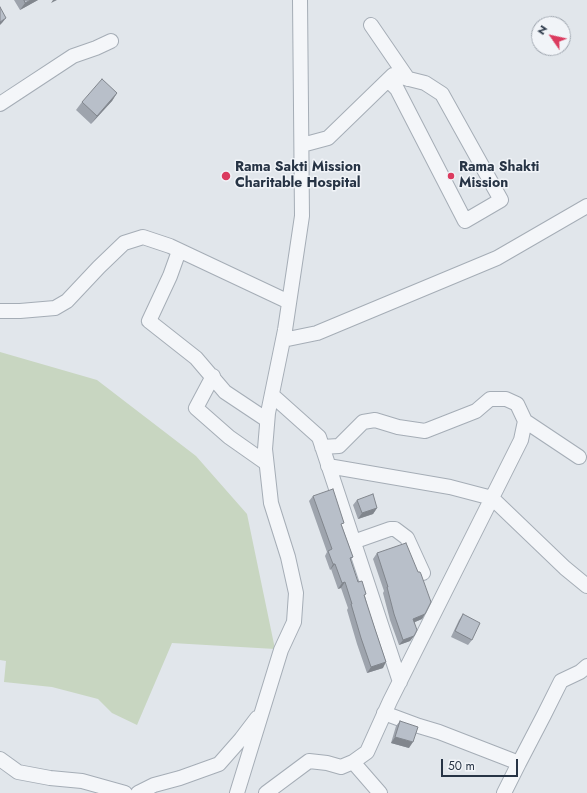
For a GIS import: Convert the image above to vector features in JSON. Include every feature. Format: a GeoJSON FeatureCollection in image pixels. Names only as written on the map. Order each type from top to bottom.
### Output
{"type":"FeatureCollection","features":[{"type":"Feature","properties":{"kind":"street"},"geometry":{"type":"LineString","coordinates":[[237,793],[281,650],[294,622],[296,593],[288,557],[271,503],[265,449],[267,420],[284,340],[302,216],[300,0]]}},
{"type":"Feature","properties":{"kind":"street"},"geometry":{"type":"LineString","coordinates":[[371,25],[408,79]]}},
{"type":"Feature","properties":{"kind":"street"},"geometry":{"type":"LineString","coordinates":[[0,104],[73,56],[111,41]]}},
{"type":"Feature","properties":{"kind":"street"},"geometry":{"type":"LineString","coordinates":[[302,145],[328,138],[393,75],[425,83],[442,94],[501,200],[465,221],[398,89],[388,80]]}},
{"type":"Feature","properties":{"kind":"street"},"geometry":{"type":"LineString","coordinates":[[284,340],[317,333],[496,258],[587,206]]}},
{"type":"Feature","properties":{"kind":"street"},"geometry":{"type":"LineString","coordinates":[[0,311],[55,308],[68,301],[99,267],[124,243],[143,237],[179,251],[290,302]]}},
{"type":"Feature","properties":{"kind":"street"},"geometry":{"type":"LineString","coordinates":[[179,251],[170,276],[149,321],[196,358],[226,392],[267,420]]}},
{"type":"Feature","properties":{"kind":"street"},"geometry":{"type":"LineString","coordinates":[[213,376],[196,408],[229,437],[266,463]]}},
{"type":"Feature","properties":{"kind":"street"},"geometry":{"type":"LineString","coordinates":[[272,395],[319,437],[400,682]]}},
{"type":"Feature","properties":{"kind":"street"},"geometry":{"type":"LineString","coordinates":[[322,447],[339,446],[363,422],[375,420],[398,427],[424,431],[476,411],[490,399],[506,399],[517,404],[525,421],[578,456]]}},
{"type":"Feature","properties":{"kind":"street"},"geometry":{"type":"LineString","coordinates":[[266,793],[309,761],[327,763],[341,768],[367,752],[384,713],[521,440],[525,421]]}},
{"type":"Feature","properties":{"kind":"street"},"geometry":{"type":"LineString","coordinates":[[328,466],[450,487],[492,498],[565,568],[587,586]]}},
{"type":"Feature","properties":{"kind":"street"},"geometry":{"type":"LineString","coordinates":[[353,542],[390,529],[395,529],[407,538],[423,573]]}},
{"type":"Feature","properties":{"kind":"street"},"geometry":{"type":"LineString","coordinates":[[504,793],[560,681],[580,672],[587,666]]}},
{"type":"Feature","properties":{"kind":"street"},"geometry":{"type":"LineString","coordinates":[[138,793],[154,785],[180,778],[218,764],[241,739],[263,710]]}},
{"type":"Feature","properties":{"kind":"street"},"geometry":{"type":"LineString","coordinates":[[384,713],[439,732],[519,763]]}},
{"type":"Feature","properties":{"kind":"street"},"geometry":{"type":"LineString","coordinates":[[0,759],[18,772],[82,782],[125,793]]}},
{"type":"Feature","properties":{"kind":"street"},"geometry":{"type":"LineString","coordinates":[[353,762],[380,793]]}},
{"type":"Feature","properties":{"kind":"green space"},"geometry":{"type":"Polygon","coordinates":[[[0,352],[97,380],[196,456],[247,514],[275,649],[172,643],[137,725],[112,713],[98,699],[52,687],[4,682],[6,661],[0,660],[0,352]]]}},
{"type":"Feature","properties":{"kind":"building"},"geometry":{"type":"Polygon","coordinates":[[[24,0],[31,0],[25,3],[24,0]]]}},
{"type":"Feature","properties":{"kind":"building"},"geometry":{"type":"Polygon","coordinates":[[[0,7],[6,18],[0,22],[0,7]]]}},
{"type":"Feature","properties":{"kind":"building"},"geometry":{"type":"Polygon","coordinates":[[[102,79],[117,93],[97,116],[82,102],[102,79]]]}},
{"type":"Feature","properties":{"kind":"building"},"geometry":{"type":"Polygon","coordinates":[[[333,489],[344,523],[341,524],[353,557],[350,558],[358,582],[362,581],[366,594],[364,595],[386,662],[371,667],[345,582],[342,583],[335,564],[333,564],[328,551],[332,549],[313,496],[333,489]]]}},
{"type":"Feature","properties":{"kind":"building"},"geometry":{"type":"Polygon","coordinates":[[[373,494],[377,508],[362,513],[357,500],[373,494]]]}},
{"type":"Feature","properties":{"kind":"building"},"geometry":{"type":"Polygon","coordinates":[[[406,543],[418,572],[421,574],[431,602],[425,614],[413,619],[417,630],[414,636],[403,640],[377,553],[406,543]]]}},
{"type":"Feature","properties":{"kind":"building"},"geometry":{"type":"Polygon","coordinates":[[[463,614],[480,623],[472,640],[455,631],[463,614]]]}},
{"type":"Feature","properties":{"kind":"building"},"geometry":{"type":"Polygon","coordinates":[[[400,721],[418,727],[413,742],[395,737],[400,721]]]}},
{"type":"Feature","properties":{"kind":"place","name":"Rama Sakti Mission Charitable Hospital"},"geometry":{"type":"Point","coordinates":[226,176]}},
{"type":"Feature","properties":{"kind":"place","name":"Rama Shakti Mission"},"geometry":{"type":"Point","coordinates":[451,176]}}]}
